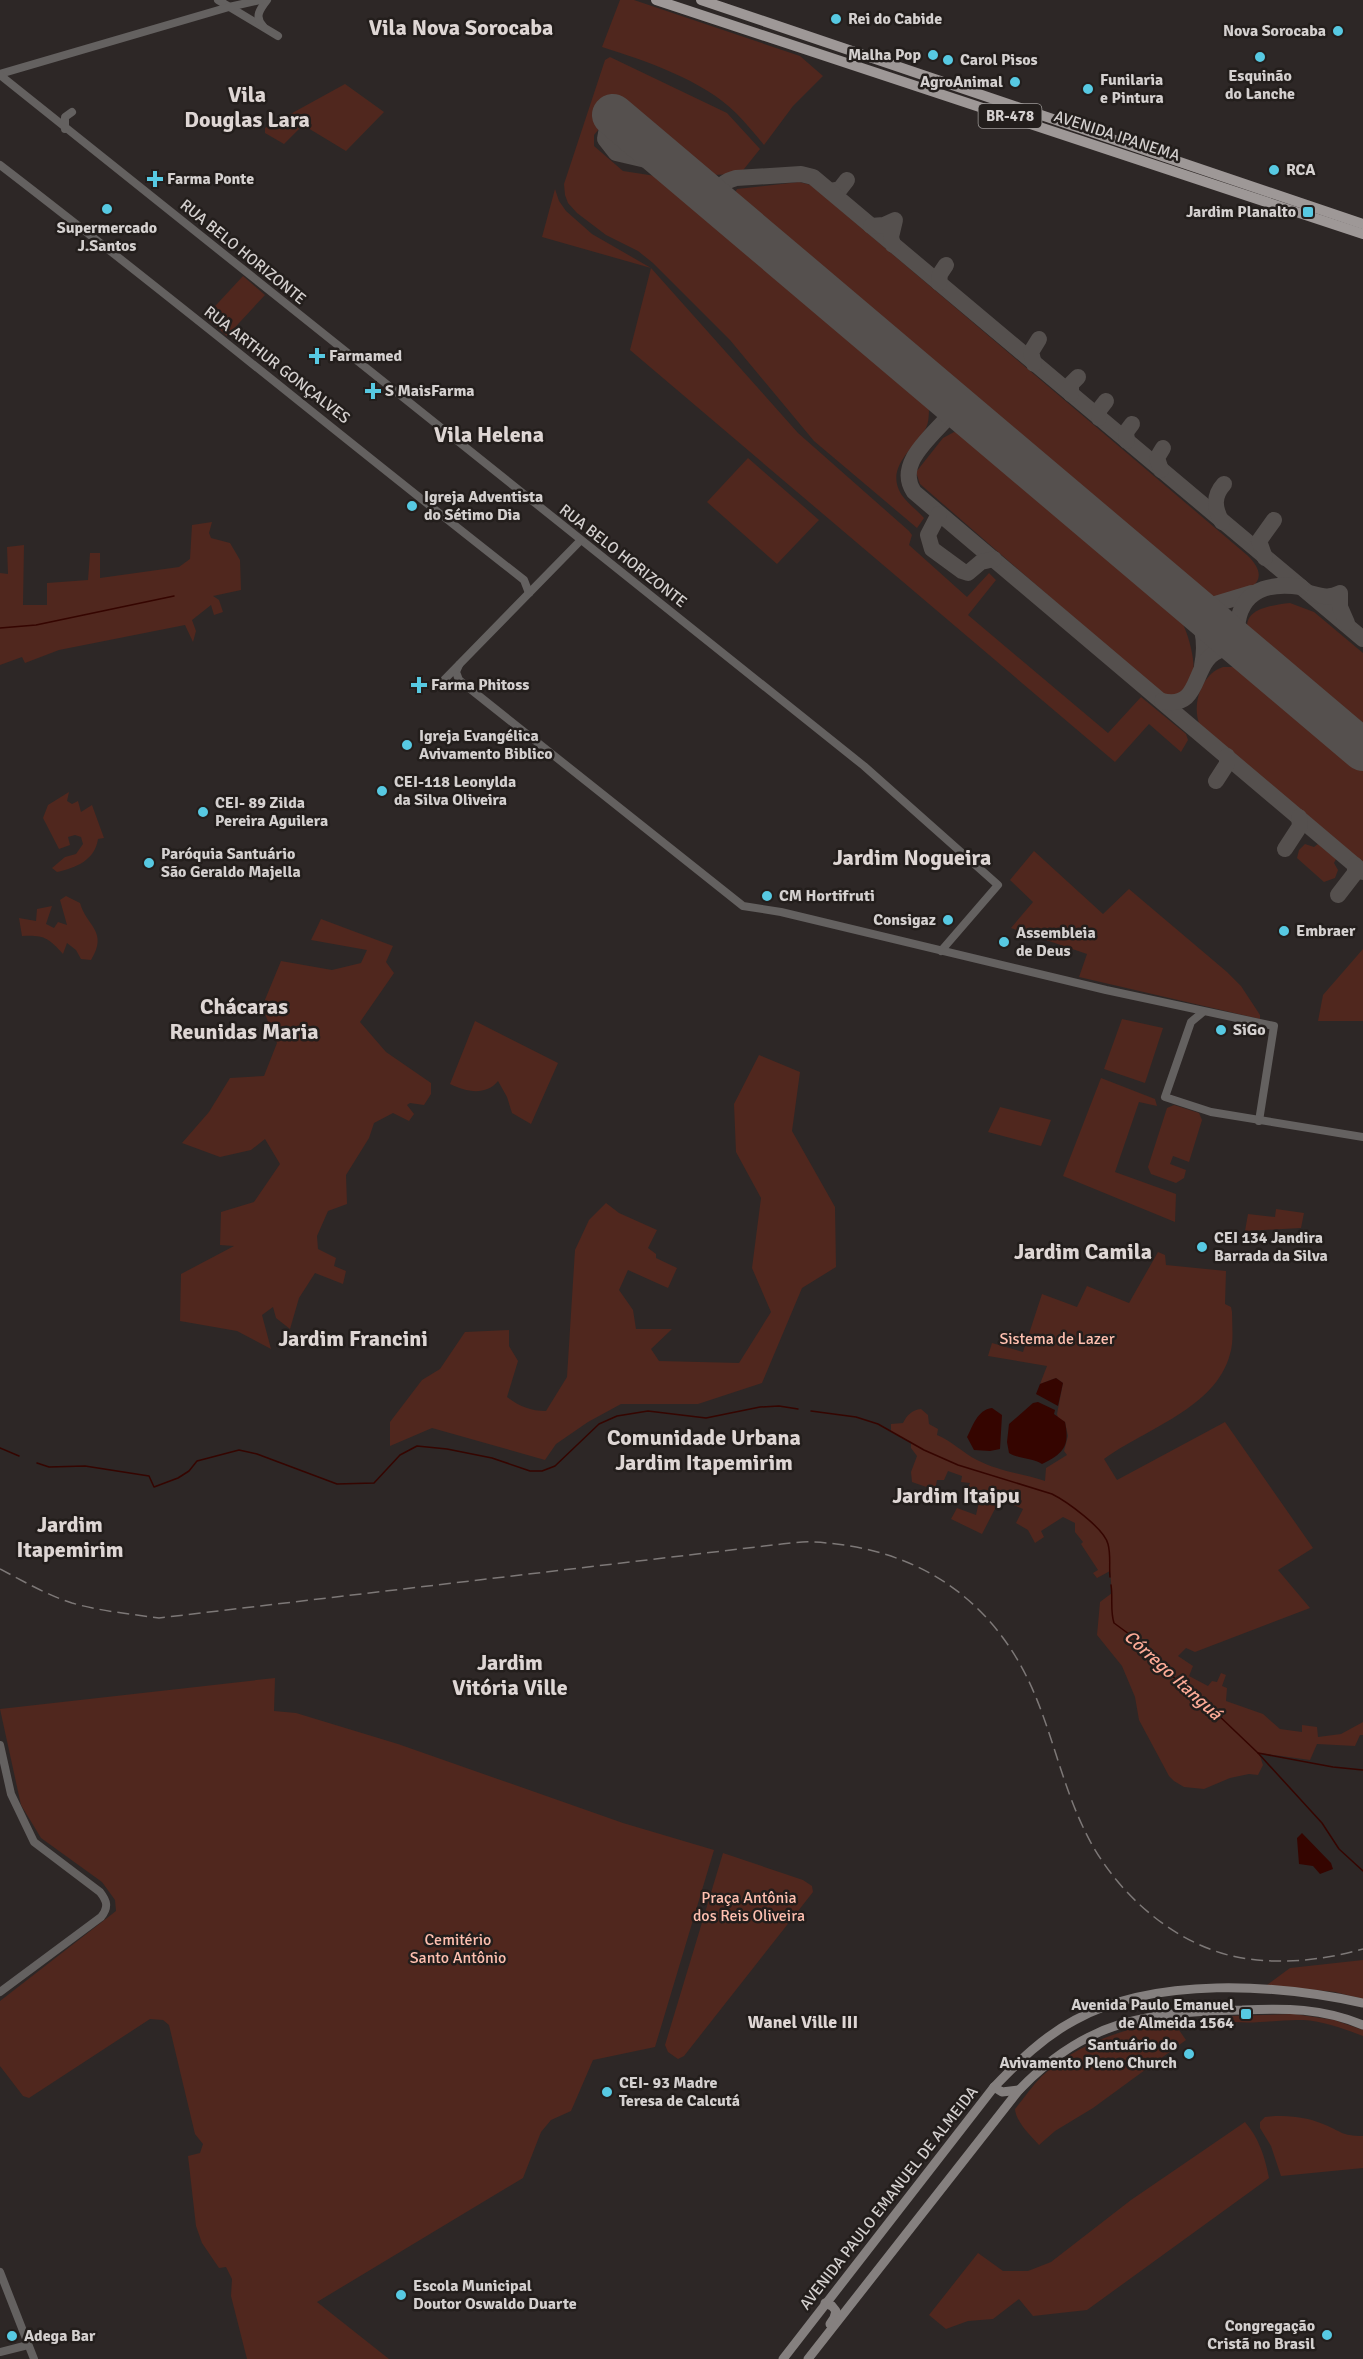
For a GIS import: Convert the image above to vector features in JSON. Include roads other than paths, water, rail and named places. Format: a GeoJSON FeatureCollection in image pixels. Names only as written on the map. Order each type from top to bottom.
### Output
{"type":"FeatureCollection","features":[{"type":"Feature","properties":{"kind":"main road","name":"AVENIDA IPANEMA"},"geometry":{"type":"LineString","coordinates":[[656,0],[1363,234]]}},
{"type":"Feature","properties":{"kind":"main road","name":"AVENIDA IPANEMA"},"geometry":{"type":"LineString","coordinates":[[701,0],[1363,224]]}},
{"type":"Feature","properties":{"kind":"main road","name":"AVENIDA PAULO EMANUEL DE ALMEIDA"},"geometry":{"type":"LineString","coordinates":[[783,2359],[994,2087],[1019,2060],[1076,2019],[1131,1998],[1165,1991],[1255,1988],[1301,1991],[1363,2003]]}},
{"type":"Feature","properties":{"kind":"main road"},"geometry":{"type":"LineString","coordinates":[[809,2358],[1019,2090],[1039,2070],[1068,2048],[1100,2031],[1128,2020],[1205,2010],[1311,2009],[1334,2014],[1363,2025]]}},
{"type":"Feature","properties":{"kind":"main road"},"geometry":{"type":"LineString","coordinates":[[994,2087],[1002,2092],[1019,2090]]}},
{"type":"Feature","properties":{"kind":"main road"},"geometry":{"type":"LineString","coordinates":[[809,2358],[818,2340],[836,2315],[834,2308],[825,2303]]}},
{"type":"Feature","properties":{"kind":"street"},"geometry":{"type":"LineString","coordinates":[[210,12],[216,7],[217,0],[278,36]]}},
{"type":"Feature","properties":{"kind":"street"},"geometry":{"type":"LineString","coordinates":[[0,75],[210,12],[260,0]]}},
{"type":"Feature","properties":{"kind":"street"},"geometry":{"type":"LineString","coordinates":[[266,29],[259,21],[258,15],[267,0]]}},
{"type":"Feature","properties":{"kind":"street","name":"RUA BELO HORIZONTE"},"geometry":{"type":"LineString","coordinates":[[0,75],[864,766],[998,885],[941,951]]}},
{"type":"Feature","properties":{"kind":"street"},"geometry":{"type":"LineString","coordinates":[[65,129],[65,117],[72,112]]}},
{"type":"Feature","properties":{"kind":"street","name":"RUA ARTHUR GONÇALVES"},"geometry":{"type":"LineString","coordinates":[[0,165],[440,512],[524,580],[529,593]]}},
{"type":"Feature","properties":{"kind":"street"},"geometry":{"type":"LineString","coordinates":[[459,680],[443,681],[580,541]]}},
{"type":"Feature","properties":{"kind":"street"},"geometry":{"type":"LineString","coordinates":[[459,665],[456,672],[459,680],[738,904],[781,912],[1181,1007],[1274,1026],[1256,1118]]}},
{"type":"Feature","properties":{"kind":"street"},"geometry":{"type":"LineString","coordinates":[[1181,1007],[1189,1014],[1191,1022],[1165,1097],[1211,1112],[1363,1137]]}},
{"type":"Feature","properties":{"kind":"street"},"geometry":{"type":"LineString","coordinates":[[1191,1022],[1204,1012]]}},
{"type":"Feature","properties":{"kind":"street"},"geometry":{"type":"LineString","coordinates":[[0,1745],[11,1794],[34,1842],[100,1892],[107,1903],[107,1909],[101,1917],[0,1992]]}},
{"type":"Feature","properties":{"kind":"street"},"geometry":{"type":"LineString","coordinates":[[0,2272],[34,2359]]}},
{"type":"Feature","properties":{"kind":"street"},"geometry":{"type":"LineString","coordinates":[[0,2352],[28,2345]]}},
{"type":"Feature","properties":{"kind":"waterway"},"geometry":{"type":"LineString","coordinates":[[0,628],[36,625],[174,596]]}},
{"type":"Feature","properties":{"kind":"waterway","name":"Córrego Itanguá"},"geometry":{"type":"LineString","coordinates":[[37,1463],[49,1467],[85,1466],[149,1476],[154,1487],[178,1478],[189,1471],[197,1461],[239,1450],[257,1454],[337,1484],[374,1483],[400,1455],[417,1446],[447,1449],[492,1458],[530,1471],[542,1471],[555,1466],[599,1424],[617,1416],[648,1411],[706,1418],[760,1407],[779,1406],[798,1409]]}},
{"type":"Feature","properties":{"kind":"waterway","name":"Córrego Itanguá"},"geometry":{"type":"LineString","coordinates":[[811,1411],[856,1417],[878,1424],[924,1450],[958,1465],[1052,1494],[1100,1530],[1108,1544],[1110,1577]]}},
{"type":"Feature","properties":{"kind":"waterway","name":"Córrego Itanguá"},"geometry":{"type":"LineString","coordinates":[[0,1448],[19,1456]]}},
{"type":"Feature","properties":{"kind":"waterway","name":"Córrego Itanguá"},"geometry":{"type":"LineString","coordinates":[[1111,1585],[1114,1623],[1156,1654],[1169,1674],[1194,1692],[1258,1753],[1322,1823],[1339,1849],[1363,1871]]}},
{"type":"Feature","properties":{"kind":"waterway"},"geometry":{"type":"LineString","coordinates":[[1258,1753],[1333,1767],[1363,1770]]}},
{"type":"Feature","properties":{"kind":"railway"},"geometry":{"type":"LineString","coordinates":[[0,1569],[44,1592],[72,1603],[159,1618],[798,1542],[851,1546],[886,1555],[918,1567],[948,1584],[975,1606],[998,1631],[1018,1661],[1035,1695],[1070,1795],[1094,1849],[1108,1870],[1142,1907],[1183,1936],[1228,1955],[1262,1960],[1296,1961],[1330,1957],[1363,1949]]}},
{"type":"Feature","properties":{"kind":"place","name":"Rei do Cabide"},"geometry":{"type":"Point","coordinates":[836,19]}},
{"type":"Feature","properties":{"kind":"place","name":"Nova Sorocaba"},"geometry":{"type":"Point","coordinates":[1338,31]}},
{"type":"Feature","properties":{"kind":"place","name":"Malha Pop"},"geometry":{"type":"Point","coordinates":[933,55]}},
{"type":"Feature","properties":{"kind":"place","name":"Esquinão do Lanche"},"geometry":{"type":"Point","coordinates":[1260,57]}},
{"type":"Feature","properties":{"kind":"place","name":"Carol Pisos"},"geometry":{"type":"Point","coordinates":[948,60]}},
{"type":"Feature","properties":{"kind":"place","name":"AgroAnimal"},"geometry":{"type":"Point","coordinates":[1015,82]}},
{"type":"Feature","properties":{"kind":"place","name":"Funilaria e Pintura"},"geometry":{"type":"Point","coordinates":[1088,89]}},
{"type":"Feature","properties":{"kind":"place","name":"RCA"},"geometry":{"type":"Point","coordinates":[1274,170]}},
{"type":"Feature","properties":{"kind":"place","name":"Farma Ponte"},"geometry":{"type":"Point","coordinates":[155,179]}},
{"type":"Feature","properties":{"kind":"place","name":"Supermercado J.Santos"},"geometry":{"type":"Point","coordinates":[107,209]}},
{"type":"Feature","properties":{"kind":"place","name":"Jardim Planalto"},"geometry":{"type":"Point","coordinates":[1308,212]}},
{"type":"Feature","properties":{"kind":"place","name":"Farmamed"},"geometry":{"type":"Point","coordinates":[317,356]}},
{"type":"Feature","properties":{"kind":"place","name":"S MaisFarma"},"geometry":{"type":"Point","coordinates":[373,391]}},
{"type":"Feature","properties":{"kind":"place","name":"Igreja Adventista do Sétimo Dia"},"geometry":{"type":"Point","coordinates":[412,506]}},
{"type":"Feature","properties":{"kind":"place","name":"Farma Phitoss"},"geometry":{"type":"Point","coordinates":[419,685]}},
{"type":"Feature","properties":{"kind":"place","name":"Igreja Evangélica Avivamento Biblico"},"geometry":{"type":"Point","coordinates":[407,745]}},
{"type":"Feature","properties":{"kind":"place","name":"CEI-118 Leonylda da Silva Oliveira"},"geometry":{"type":"Point","coordinates":[382,791]}},
{"type":"Feature","properties":{"kind":"place","name":"CEI- 89 Zilda Pereira Aguilera"},"geometry":{"type":"Point","coordinates":[203,812]}},
{"type":"Feature","properties":{"kind":"place","name":"Paróquia Santuário São Geraldo Majella"},"geometry":{"type":"Point","coordinates":[149,863]}},
{"type":"Feature","properties":{"kind":"place","name":"CM Hortifruti"},"geometry":{"type":"Point","coordinates":[767,896]}},
{"type":"Feature","properties":{"kind":"place","name":"Consigaz"},"geometry":{"type":"Point","coordinates":[948,920]}},
{"type":"Feature","properties":{"kind":"place","name":"Embraer"},"geometry":{"type":"Point","coordinates":[1284,931]}},
{"type":"Feature","properties":{"kind":"place","name":"Assembleia de Deus"},"geometry":{"type":"Point","coordinates":[1004,942]}},
{"type":"Feature","properties":{"kind":"place","name":"SiGo"},"geometry":{"type":"Point","coordinates":[1221,1030]}},
{"type":"Feature","properties":{"kind":"place","name":"CEI 134 Jandira Barrada da Silva"},"geometry":{"type":"Point","coordinates":[1202,1247]}},
{"type":"Feature","properties":{"kind":"place","name":"Avenida Paulo Emanuel de Almeida 1564"},"geometry":{"type":"Point","coordinates":[1246,2014]}},
{"type":"Feature","properties":{"kind":"place","name":"Santuário do Avivamento Pleno Church"},"geometry":{"type":"Point","coordinates":[1189,2054]}},
{"type":"Feature","properties":{"kind":"place","name":"CEI- 93 Madre Teresa de Calcutá"},"geometry":{"type":"Point","coordinates":[607,2092]}},
{"type":"Feature","properties":{"kind":"place","name":"Escola Municipal Doutor Oswaldo Duarte"},"geometry":{"type":"Point","coordinates":[401,2295]}},
{"type":"Feature","properties":{"kind":"place","name":"Congregação Cristã no Brasil"},"geometry":{"type":"Point","coordinates":[1327,2335]}},
{"type":"Feature","properties":{"kind":"place","name":"Adega Bar"},"geometry":{"type":"Point","coordinates":[12,2336]}},
{"type":"Feature","properties":{"kind":"district","name":"Vila Nova Sorocaba"},"geometry":{"type":"Point","coordinates":[461,27]}},
{"type":"Feature","properties":{"kind":"district","name":"Vila Douglas Lara"},"geometry":{"type":"Point","coordinates":[247,106]}},
{"type":"Feature","properties":{"kind":"district","name":"Vila Helena"},"geometry":{"type":"Point","coordinates":[489,434]}},
{"type":"Feature","properties":{"kind":"district","name":"Jardim Nogueira"},"geometry":{"type":"Point","coordinates":[912,857]}},
{"type":"Feature","properties":{"kind":"district","name":"Chácaras Reunidas Maria"},"geometry":{"type":"Point","coordinates":[244,1018]}},
{"type":"Feature","properties":{"kind":"district","name":"Jardim Camila"},"geometry":{"type":"Point","coordinates":[1083,1251]}},
{"type":"Feature","properties":{"kind":"district","name":"Jardim Francini"},"geometry":{"type":"Point","coordinates":[353,1338]}},
{"type":"Feature","properties":{"kind":"district","name":"Comunidade Urbana Jardim Itapemirim"},"geometry":{"type":"Point","coordinates":[704,1450]}},
{"type":"Feature","properties":{"kind":"district","name":"Jardim Itaipu"},"geometry":{"type":"Point","coordinates":[956,1495]}},
{"type":"Feature","properties":{"kind":"district","name":"Jardim Itapemirim"},"geometry":{"type":"Point","coordinates":[70,1536]}},
{"type":"Feature","properties":{"kind":"district","name":"Jardim Vitória Ville"},"geometry":{"type":"Point","coordinates":[510,1674]}},
{"type":"Feature","properties":{"kind":"district","name":"Wanel Ville III"},"geometry":{"type":"Point","coordinates":[803,2022]}},
{"type":"Feature","properties":{"kind":"park label","name":"Sistema de Lazer"},"geometry":{"type":"Point","coordinates":[1057,1339]}},
{"type":"Feature","properties":{"kind":"park label","name":"Praça Antônia dos Reis Oliveira"},"geometry":{"type":"Point","coordinates":[749,1907]}},
{"type":"Feature","properties":{"kind":"park label","name":"Cemitério Santo Antônio"},"geometry":{"type":"Point","coordinates":[458,1949]}}]}
